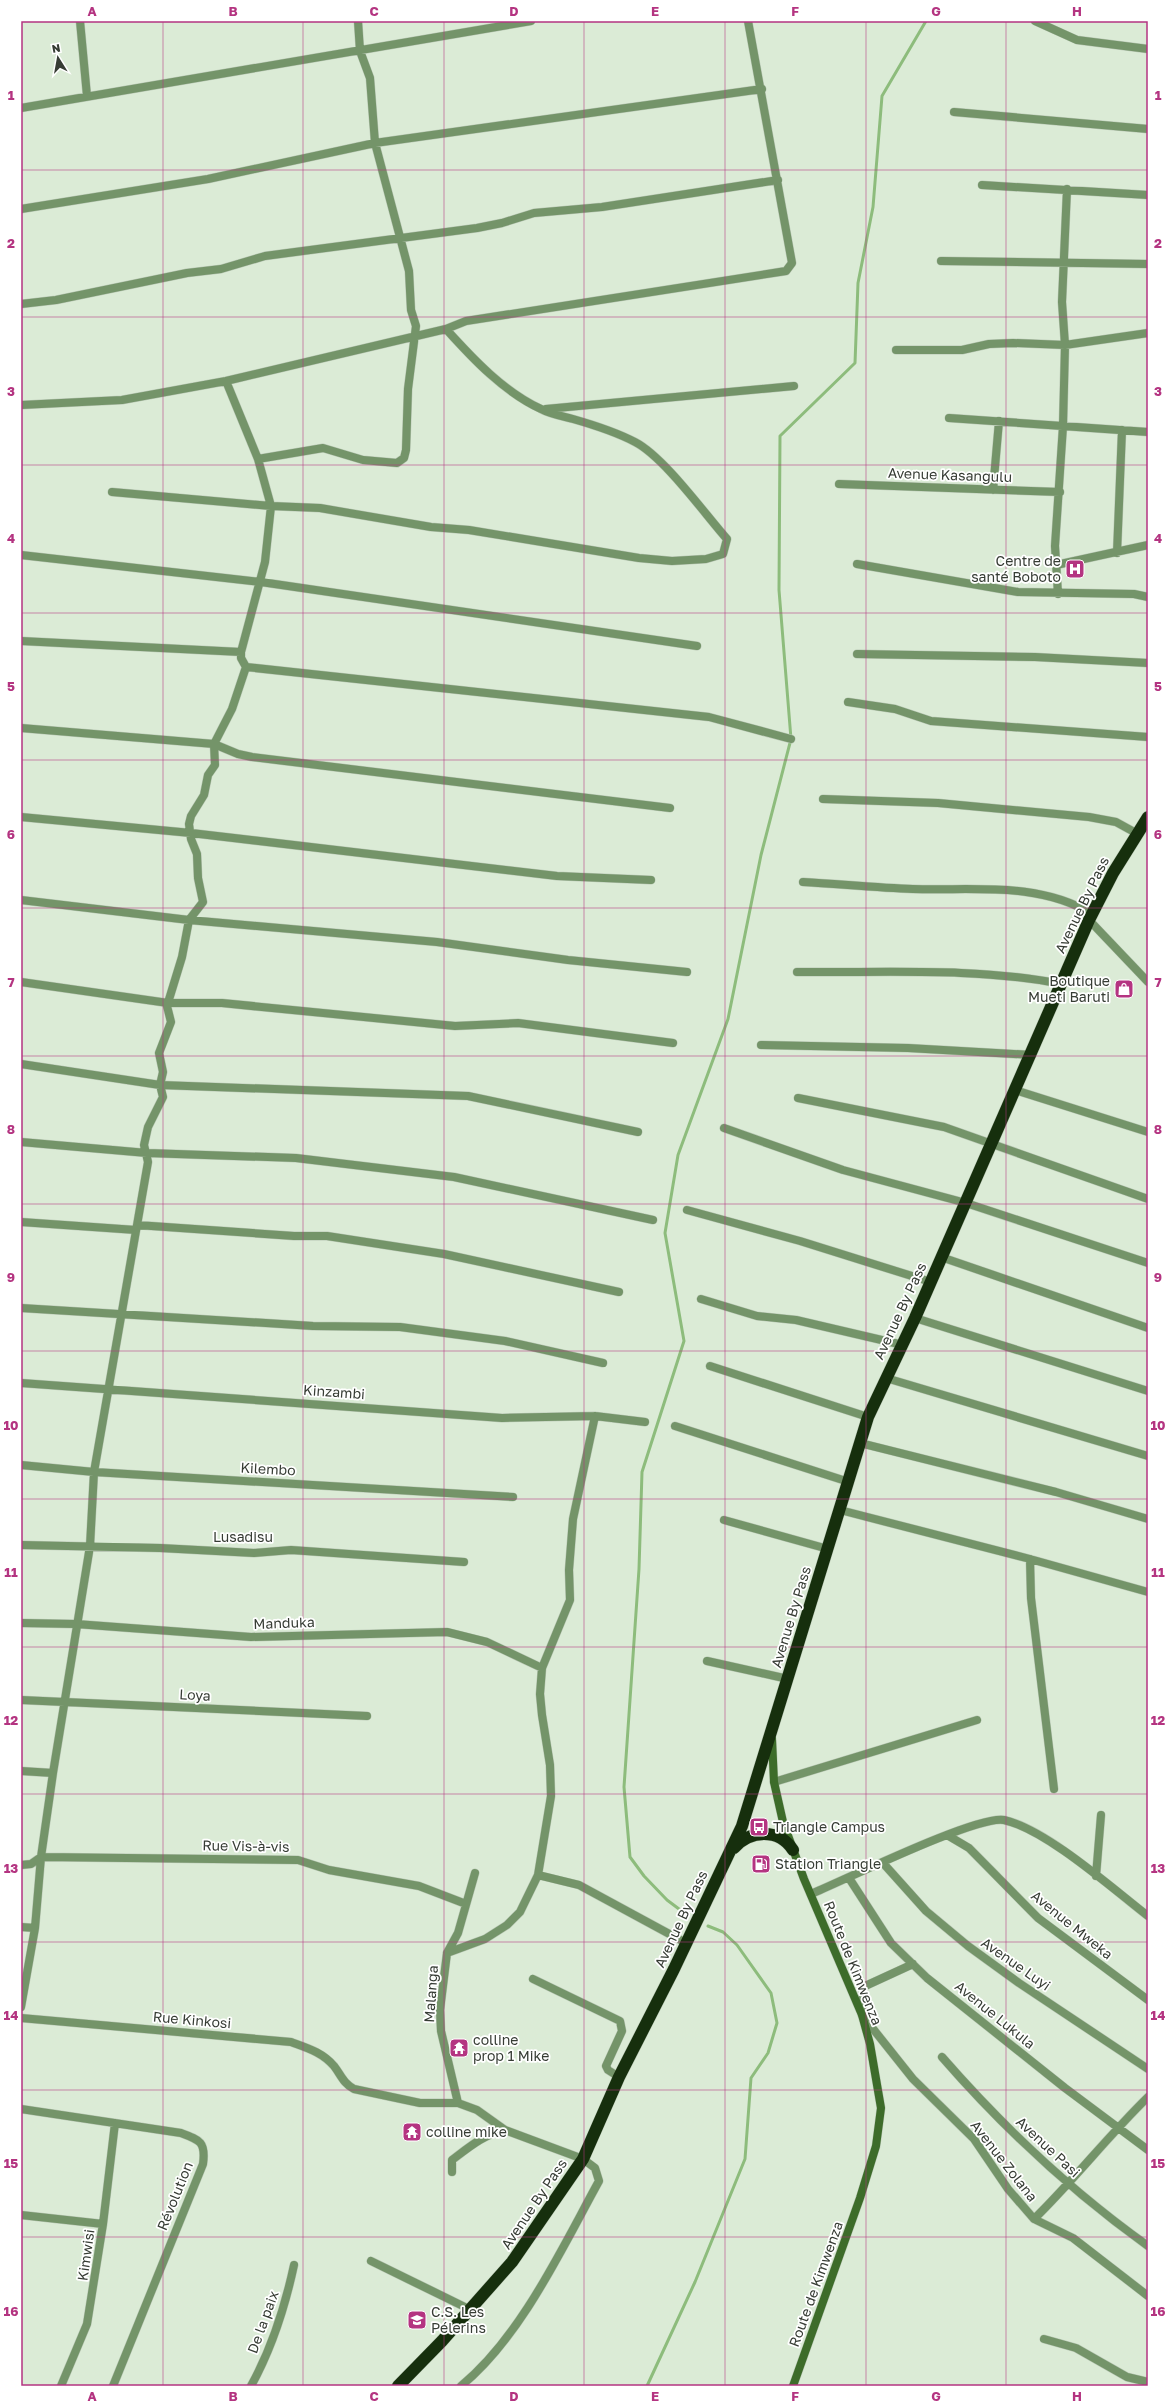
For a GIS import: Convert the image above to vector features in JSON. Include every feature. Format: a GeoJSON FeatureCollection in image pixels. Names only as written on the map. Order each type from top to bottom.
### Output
{"type":"FeatureCollection","features":[{"type":"Feature","properties":{"kind":"highway","name":"Avenue By Pass"},"geometry":{"type":"LineString","coordinates":[[398,2386],[471,2310],[512,2262],[583,2158],[619,2077],[742,1826],[868,1417],[903,1345],[942,1258],[1091,917],[1136,833],[1147,820]]}},
{"type":"Feature","properties":{"kind":"highway"},"geometry":{"type":"LineString","coordinates":[[727,1854],[742,1839],[756,1834],[778,1836],[787,1841],[793,1850]]}},
{"type":"Feature","properties":{"kind":"street"},"geometry":{"type":"LineString","coordinates":[[80,21],[87,96]]}},
{"type":"Feature","properties":{"kind":"street"},"geometry":{"type":"LineString","coordinates":[[258,459],[322,448],[363,460],[402,462],[406,450],[408,389],[413,336],[416,326],[411,310],[409,270],[402,238],[375,143],[370,78],[360,51],[358,21]]}},
{"type":"Feature","properties":{"kind":"street"},"geometry":{"type":"LineString","coordinates":[[21,108],[531,21]]}},
{"type":"Feature","properties":{"kind":"street"},"geometry":{"type":"LineString","coordinates":[[21,405],[122,400],[226,381],[446,329],[466,321],[786,271],[792,263],[762,89],[748,21]]}},
{"type":"Feature","properties":{"kind":"street"},"geometry":{"type":"LineString","coordinates":[[1035,21],[1077,40],[1148,50]]}},
{"type":"Feature","properties":{"kind":"street"},"geometry":{"type":"LineString","coordinates":[[21,209],[208,179],[375,143],[762,89]]}},
{"type":"Feature","properties":{"kind":"street"},"geometry":{"type":"LineString","coordinates":[[954,112],[1148,129]]}},
{"type":"Feature","properties":{"kind":"street"},"geometry":{"type":"LineString","coordinates":[[21,304],[56,300],[187,273],[221,269],[265,256],[502,223],[534,213],[602,207],[778,180]]}},
{"type":"Feature","properties":{"kind":"street"},"geometry":{"type":"LineString","coordinates":[[982,185],[1148,195]]}},
{"type":"Feature","properties":{"kind":"street"},"geometry":{"type":"LineString","coordinates":[[1058,594],[1055,534],[1060,492],[1066,345],[1062,302],[1067,189]]}},
{"type":"Feature","properties":{"kind":"street"},"geometry":{"type":"LineString","coordinates":[[941,261],[1148,264]]}},
{"type":"Feature","properties":{"kind":"street"},"geometry":{"type":"LineString","coordinates":[[112,492],[272,506],[303,506],[350,512],[431,527],[469,530],[639,558],[672,561],[706,559],[723,554],[727,539],[663,465],[636,442],[589,423],[541,410],[517,395],[495,377],[465,351],[446,329]]}},
{"type":"Feature","properties":{"kind":"street"},"geometry":{"type":"LineString","coordinates":[[896,350],[962,350],[988,344],[1013,343],[1066,345],[1148,333]]}},
{"type":"Feature","properties":{"kind":"street"},"geometry":{"type":"LineString","coordinates":[[21,2007],[35,1928],[41,1857],[53,1773],[76,1624],[90,1546],[94,1472],[110,1388],[148,1162],[144,1145],[148,1127],[163,1097],[160,1085],[163,1072],[160,1049],[171,1022],[167,1007],[182,958],[189,920],[203,902],[198,878],[197,854],[189,824],[191,816],[204,795],[208,775],[215,765],[214,744],[232,709],[246,667],[241,658],[241,652],[260,582],[269,541],[272,506],[258,459],[226,381]]}},
{"type":"Feature","properties":{"kind":"street"},"geometry":{"type":"LineString","coordinates":[[541,410],[794,386]]}},
{"type":"Feature","properties":{"kind":"street"},"geometry":{"type":"LineString","coordinates":[[949,418],[1148,432]]}},
{"type":"Feature","properties":{"kind":"street"},"geometry":{"type":"LineString","coordinates":[[993,490],[999,421]]}},
{"type":"Feature","properties":{"kind":"street"},"geometry":{"type":"LineString","coordinates":[[1117,553],[1122,430]]}},
{"type":"Feature","properties":{"kind":"street","name":"Avenue Kasangulu"},"geometry":{"type":"LineString","coordinates":[[839,484],[1060,492]]}},
{"type":"Feature","properties":{"kind":"street"},"geometry":{"type":"LineString","coordinates":[[1056,565],[1117,553],[1148,545]]}},
{"type":"Feature","properties":{"kind":"street"},"geometry":{"type":"LineString","coordinates":[[21,555],[260,582],[697,646]]}},
{"type":"Feature","properties":{"kind":"street"},"geometry":{"type":"LineString","coordinates":[[857,564],[1018,592],[1058,594],[1134,594],[1148,597]]}},
{"type":"Feature","properties":{"kind":"street"},"geometry":{"type":"LineString","coordinates":[[21,641],[241,652]]}},
{"type":"Feature","properties":{"kind":"street"},"geometry":{"type":"LineString","coordinates":[[857,654],[1035,657],[1148,663]]}},
{"type":"Feature","properties":{"kind":"street"},"geometry":{"type":"LineString","coordinates":[[246,667],[709,717],[791,739]]}},
{"type":"Feature","properties":{"kind":"street"},"geometry":{"type":"LineString","coordinates":[[848,702],[894,709],[931,721],[1148,737]]}},
{"type":"Feature","properties":{"kind":"street"},"geometry":{"type":"LineString","coordinates":[[21,728],[214,744],[238,754],[252,757],[670,808]]}},
{"type":"Feature","properties":{"kind":"street"},"geometry":{"type":"LineString","coordinates":[[823,799],[938,803],[1088,817],[1116,822],[1136,833]]}},
{"type":"Feature","properties":{"kind":"street"},"geometry":{"type":"LineString","coordinates":[[21,817],[191,833],[557,876],[651,880]]}},
{"type":"Feature","properties":{"kind":"street"},"geometry":{"type":"LineString","coordinates":[[803,882],[913,889],[1020,890],[1054,897],[1080,906],[1148,982]]}},
{"type":"Feature","properties":{"kind":"street"},"geometry":{"type":"LineString","coordinates":[[21,900],[189,920],[437,942],[568,960],[687,972]]}},
{"type":"Feature","properties":{"kind":"street"},"geometry":{"type":"LineString","coordinates":[[797,972],[988,974],[1026,977],[1062,984]]}},
{"type":"Feature","properties":{"kind":"street"},"geometry":{"type":"LineString","coordinates":[[21,982],[168,1003],[222,1003],[455,1026],[518,1023],[673,1043]]}},
{"type":"Feature","properties":{"kind":"street"},"geometry":{"type":"LineString","coordinates":[[761,1046],[908,1048],[1032,1055]]}},
{"type":"Feature","properties":{"kind":"street"},"geometry":{"type":"LineString","coordinates":[[21,1064],[160,1085],[468,1096],[638,1132]]}},
{"type":"Feature","properties":{"kind":"street"},"geometry":{"type":"LineString","coordinates":[[1015,1090],[1148,1132]]}},
{"type":"Feature","properties":{"kind":"street"},"geometry":{"type":"LineString","coordinates":[[798,1098],[944,1127],[1148,1199]]}},
{"type":"Feature","properties":{"kind":"street"},"geometry":{"type":"LineString","coordinates":[[724,1128],[844,1170],[966,1203],[1148,1263]]}},
{"type":"Feature","properties":{"kind":"street"},"geometry":{"type":"LineString","coordinates":[[21,1142],[146,1153],[296,1158],[454,1176],[653,1220]]}},
{"type":"Feature","properties":{"kind":"street"},"geometry":{"type":"LineString","coordinates":[[687,1210],[800,1241],[931,1282]]}},
{"type":"Feature","properties":{"kind":"street"},"geometry":{"type":"LineString","coordinates":[[21,1222],[294,1236],[327,1236],[444,1254],[619,1292]]}},
{"type":"Feature","properties":{"kind":"street"},"geometry":{"type":"LineString","coordinates":[[942,1258],[1148,1328]]}},
{"type":"Feature","properties":{"kind":"street"},"geometry":{"type":"LineString","coordinates":[[701,1299],[757,1316],[796,1320],[903,1345]]}},
{"type":"Feature","properties":{"kind":"street"},"geometry":{"type":"LineString","coordinates":[[21,1308],[313,1326],[400,1327],[506,1341],[603,1364]]}},
{"type":"Feature","properties":{"kind":"street"},"geometry":{"type":"LineString","coordinates":[[915,1318],[1148,1391]]}},
{"type":"Feature","properties":{"kind":"street"},"geometry":{"type":"LineString","coordinates":[[710,1366],[868,1417]]}},
{"type":"Feature","properties":{"kind":"street"},"geometry":{"type":"LineString","coordinates":[[886,1378],[1148,1456]]}},
{"type":"Feature","properties":{"kind":"street","name":"Kinzambi"},"geometry":{"type":"LineString","coordinates":[[21,1383],[110,1388],[502,1418],[594,1416],[645,1422]]}},
{"type":"Feature","properties":{"kind":"street"},"geometry":{"type":"LineString","coordinates":[[447,1953],[485,1938],[507,1925],[520,1912],[538,1874],[551,1796],[550,1765],[540,1694],[542,1668],[570,1600],[569,1570],[573,1519],[594,1416]]}},
{"type":"Feature","properties":{"kind":"street"},"geometry":{"type":"LineString","coordinates":[[675,1426],[849,1482]]}},
{"type":"Feature","properties":{"kind":"street"},"geometry":{"type":"LineString","coordinates":[[860,1443],[1056,1492],[1148,1519]]}},
{"type":"Feature","properties":{"kind":"street","name":"Kilembo"},"geometry":{"type":"LineString","coordinates":[[21,1465],[94,1472],[513,1497]]}},
{"type":"Feature","properties":{"kind":"street"},"geometry":{"type":"LineString","coordinates":[[840,1510],[1030,1559],[1148,1592]]}},
{"type":"Feature","properties":{"kind":"street"},"geometry":{"type":"LineString","coordinates":[[724,1520],[828,1549]]}},
{"type":"Feature","properties":{"kind":"street","name":"Lusadisu"},"geometry":{"type":"LineString","coordinates":[[21,1544],[254,1553],[291,1550],[464,1562]]}},
{"type":"Feature","properties":{"kind":"street"},"geometry":{"type":"LineString","coordinates":[[1030,1559],[1032,1605],[1054,1789]]}},
{"type":"Feature","properties":{"kind":"street","name":"Manduka"},"geometry":{"type":"LineString","coordinates":[[21,1623],[76,1624],[251,1638],[447,1632],[487,1642],[542,1668]]}},
{"type":"Feature","properties":{"kind":"street"},"geometry":{"type":"LineString","coordinates":[[707,1661],[788,1679]]}},
{"type":"Feature","properties":{"kind":"street","name":"Loya"},"geometry":{"type":"LineString","coordinates":[[21,1700],[367,1716]]}},
{"type":"Feature","properties":{"kind":"street"},"geometry":{"type":"LineString","coordinates":[[774,1782],[978,1720]]}},
{"type":"Feature","properties":{"kind":"street","name":"Route de Kimwenza"},"geometry":{"type":"LineString","coordinates":[[772,1732],[774,1782],[783,1822],[793,1850],[862,2015],[870,2044],[881,2108],[876,2146],[872,2160],[793,2386]]}},
{"type":"Feature","properties":{"kind":"street"},"geometry":{"type":"LineString","coordinates":[[21,1771],[53,1773]]}},
{"type":"Feature","properties":{"kind":"street"},"geometry":{"type":"LineString","coordinates":[[1096,1876],[1101,1815]]}},
{"type":"Feature","properties":{"kind":"street"},"geometry":{"type":"LineString","coordinates":[[812,1894],[946,1835],[996,1820],[1004,1820],[1051,1842],[1148,1916]]}},
{"type":"Feature","properties":{"kind":"street","name":"Avenue Mweka"},"geometry":{"type":"LineString","coordinates":[[946,1835],[969,1848],[1038,1918],[1148,2000]]}},
{"type":"Feature","properties":{"kind":"street","name":"Rue Vis-à-vis"},"geometry":{"type":"LineString","coordinates":[[21,1865],[32,1864],[41,1857],[298,1860],[329,1870],[419,1886],[466,1904]]}},
{"type":"Feature","properties":{"kind":"street","name":"Avenue Luyi"},"geometry":{"type":"LineString","coordinates":[[883,1863],[926,1911],[968,1946],[1019,1983],[1148,2069]]}},
{"type":"Feature","properties":{"kind":"street","name":"Malanga"},"geometry":{"type":"LineString","coordinates":[[458,2103],[441,2031],[440,2010],[447,1953],[458,1933],[475,1872]]}},
{"type":"Feature","properties":{"kind":"street"},"geometry":{"type":"LineString","coordinates":[[538,1874],[579,1885],[686,1943]]}},
{"type":"Feature","properties":{"kind":"street","name":"Avenue Lukula"},"geometry":{"type":"LineString","coordinates":[[849,1878],[891,1942],[913,1964],[975,2016],[1148,2150]]}},
{"type":"Feature","properties":{"kind":"street"},"geometry":{"type":"LineString","coordinates":[[21,1928],[35,1928]]}},
{"type":"Feature","properties":{"kind":"street"},"geometry":{"type":"LineString","coordinates":[[862,2015],[863,1987],[913,1964]]}},
{"type":"Feature","properties":{"kind":"street"},"geometry":{"type":"LineString","coordinates":[[533,1979],[620,2021],[622,2031],[606,2066],[608,2070],[619,2077]]}},
{"type":"Feature","properties":{"kind":"street","name":"Avenue Zolana"},"geometry":{"type":"LineString","coordinates":[[862,2015],[913,2079],[974,2139],[1008,2189],[1034,2219],[1073,2238],[1148,2296]]}},
{"type":"Feature","properties":{"kind":"street","name":"Rue Kinkosi"},"geometry":{"type":"LineString","coordinates":[[21,2018],[290,2042],[312,2049],[325,2057],[335,2067],[345,2084],[370,2093],[420,2103],[458,2103]]}},
{"type":"Feature","properties":{"kind":"street","name":"Avenue Pasi"},"geometry":{"type":"LineString","coordinates":[[942,2057],[970,2089],[1024,2144],[1069,2185],[1148,2246]]}},
{"type":"Feature","properties":{"kind":"street"},"geometry":{"type":"LineString","coordinates":[[1034,2219],[1069,2185],[1117,2127],[1148,2097]]}},
{"type":"Feature","properties":{"kind":"street"},"geometry":{"type":"LineString","coordinates":[[458,2103],[477,2110],[505,2130],[583,2158],[595,2168],[599,2181],[540,2287],[497,2350],[474,2376],[461,2386]]}},
{"type":"Feature","properties":{"kind":"street","name":"Révolution"},"geometry":{"type":"LineString","coordinates":[[21,2109],[181,2133],[199,2141],[204,2149],[203,2164],[113,2386]]}},
{"type":"Feature","properties":{"kind":"street","name":"Kimwisi"},"geometry":{"type":"LineString","coordinates":[[60,2386],[87,2324],[103,2224],[115,2123]]}},
{"type":"Feature","properties":{"kind":"street"},"geometry":{"type":"LineString","coordinates":[[452,2172],[452,2160],[473,2144],[495,2132],[505,2130]]}},
{"type":"Feature","properties":{"kind":"street"},"geometry":{"type":"LineString","coordinates":[[21,2215],[103,2224]]}},
{"type":"Feature","properties":{"kind":"street"},"geometry":{"type":"LineString","coordinates":[[371,2261],[471,2310]]}},
{"type":"Feature","properties":{"kind":"street","name":"De la paix"},"geometry":{"type":"LineString","coordinates":[[251,2386],[266,2357],[286,2304],[294,2265]]}},
{"type":"Feature","properties":{"kind":"street"},"geometry":{"type":"LineString","coordinates":[[1044,2339],[1076,2348],[1127,2377],[1148,2382]]}},
{"type":"Feature","properties":{"kind":"waterway"},"geometry":{"type":"LineString","coordinates":[[687,1915],[667,1900],[644,1876],[630,1857],[624,1787],[639,1569],[642,1472],[684,1341],[665,1233],[678,1155],[728,1019],[761,855],[791,739],[779,590],[780,436],[855,363],[858,283],[873,207],[882,96],[926,21]]}},
{"type":"Feature","properties":{"kind":"waterway"},"geometry":{"type":"LineString","coordinates":[[647,2386],[695,2282],[745,2159],[751,2078],[768,2053],[777,2023],[771,1993],[737,1945],[723,1932],[708,1926]]}},
{"type":"Feature","properties":{"kind":"place","name":"Centre de santé Boboto"},"geometry":{"type":"Point","coordinates":[1075,569]}},
{"type":"Feature","properties":{"kind":"place","name":"Boutique Mueti Baruti"},"geometry":{"type":"Point","coordinates":[1124,989]}},
{"type":"Feature","properties":{"kind":"place","name":"Triangle Campus"},"geometry":{"type":"Point","coordinates":[759,1827]}},
{"type":"Feature","properties":{"kind":"place","name":"Station Triangle"},"geometry":{"type":"Point","coordinates":[761,1864]}},
{"type":"Feature","properties":{"kind":"place","name":"colline prop 1 Mike"},"geometry":{"type":"Point","coordinates":[459,2048]}},
{"type":"Feature","properties":{"kind":"place","name":"colline mike"},"geometry":{"type":"Point","coordinates":[412,2132]}},
{"type":"Feature","properties":{"kind":"place","name":"C.S. Les Pélerins"},"geometry":{"type":"Point","coordinates":[417,2320]}}]}
